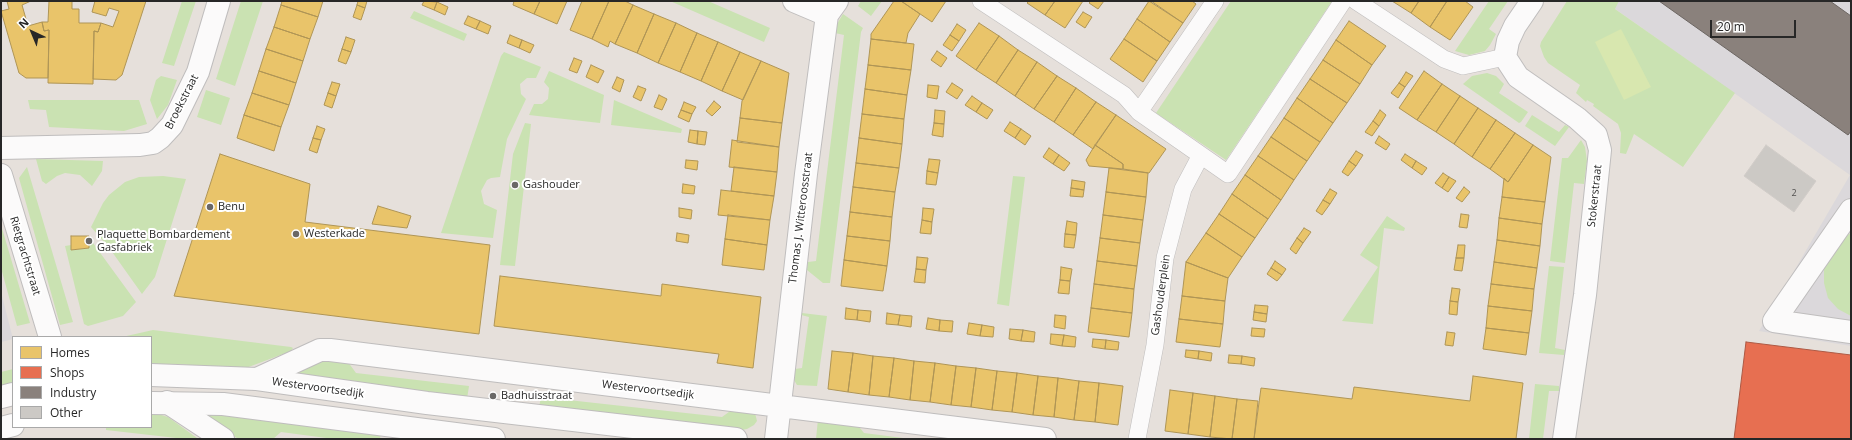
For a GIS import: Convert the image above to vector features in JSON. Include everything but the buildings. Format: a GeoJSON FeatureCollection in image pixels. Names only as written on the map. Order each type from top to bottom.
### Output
{"type":"FeatureCollection","features":[{"type":"Feature","properties":{"kind":"street","name":"Broekstraat"},"geometry":{"type":"LineString","coordinates":[[1,148],[140,145],[153,143],[172,125],[198,72],[219,1]]}},
{"type":"Feature","properties":{"kind":"street"},"geometry":{"type":"LineString","coordinates":[[794,1],[832,8]]}},
{"type":"Feature","properties":{"kind":"street"},"geometry":{"type":"LineString","coordinates":[[980,1],[1124,95],[1139,112],[1228,174],[1343,1]]}},
{"type":"Feature","properties":{"kind":"street"},"geometry":{"type":"LineString","coordinates":[[1139,112],[1215,1]]}},
{"type":"Feature","properties":{"kind":"street"},"geometry":{"type":"LineString","coordinates":[[1356,1],[1430,51],[1451,62],[1464,66],[1505,57],[1508,42],[1515,26],[1532,1]]}},
{"type":"Feature","properties":{"kind":"street","name":"Thomas J. Witteroosstraat"},"geometry":{"type":"LineString","coordinates":[[776,439],[778,406],[832,8]]}},
{"type":"Feature","properties":{"kind":"street","name":"Stokerstraat"},"geometry":{"type":"LineString","coordinates":[[1505,57],[1518,77],[1577,118],[1596,135],[1600,150],[1585,294],[1564,439]]}},
{"type":"Feature","properties":{"kind":"street","name":"Gashouderplein"},"geometry":{"type":"LineString","coordinates":[[1137,439],[1155,345],[1165,258],[1183,189],[1201,155]]}},
{"type":"Feature","properties":{"kind":"street","name":"Rietgrachtstraat"},"geometry":{"type":"LineString","coordinates":[[1,175],[50,336]]}},
{"type":"Feature","properties":{"kind":"street"},"geometry":{"type":"LineString","coordinates":[[1851,210],[1774,321],[1851,332]]}},
{"type":"Feature","properties":{"kind":"street","name":"Westervoortsedijk"},"geometry":{"type":"LineString","coordinates":[[257,379],[320,350],[330,350],[1045,439]]}},
{"type":"Feature","properties":{"kind":"street","name":"Westervoortsedijk"},"geometry":{"type":"LineString","coordinates":[[152,375],[257,379],[427,403],[736,439]]}},
{"type":"Feature","properties":{"kind":"street"},"geometry":{"type":"LineString","coordinates":[[1,397],[12,394]]}},
{"type":"Feature","properties":{"kind":"street"},"geometry":{"type":"LineString","coordinates":[[159,403],[223,439]]}},
{"type":"Feature","properties":{"kind":"street"},"geometry":{"type":"LineString","coordinates":[[159,403],[223,404],[494,439]]}},
{"type":"Feature","properties":{"kind":"street"},"geometry":{"type":"LineString","coordinates":[[1,428],[12,424]]}},
{"type":"Feature","properties":{"kind":"shaded area"},"geometry":{"type":"Polygon","coordinates":[[[1604,1],[1851,1],[1851,346],[1759,331],[1850,175],[1604,1]]]}},
{"type":"Feature","properties":{"kind":"shaded area"},"geometry":{"type":"Polygon","coordinates":[[[1,292],[12,336],[12,339],[1,342],[1,292]]]}},
{"type":"Feature","properties":{"kind":"green space"},"geometry":{"type":"Polygon","coordinates":[[[182,1],[196,1],[174,66],[162,63],[182,1]]]}},
{"type":"Feature","properties":{"kind":"green space"},"geometry":{"type":"Polygon","coordinates":[[[241,1],[263,1],[235,86],[216,79],[241,1]]]}},
{"type":"Feature","properties":{"kind":"green space"},"geometry":{"type":"Polygon","coordinates":[[[670,1],[708,1],[770,28],[764,42],[670,1]]]}},
{"type":"Feature","properties":{"kind":"green space"},"geometry":{"type":"Polygon","coordinates":[[[861,1],[882,1],[871,16],[858,6],[861,1]]]}},
{"type":"Feature","properties":{"kind":"green space"},"geometry":{"type":"Polygon","coordinates":[[[1231,1],[1332,1],[1226,160],[1156,113],[1231,1]]]}},
{"type":"Feature","properties":{"kind":"green space"},"geometry":{"type":"Polygon","coordinates":[[[1489,1],[1508,1],[1489,29],[1496,34],[1490,45],[1485,51],[1469,55],[1455,51],[1489,1]]]}},
{"type":"Feature","properties":{"kind":"green space"},"geometry":{"type":"Polygon","coordinates":[[[1567,1],[1619,1],[1615,9],[1735,93],[1683,167],[1634,134],[1626,154],[1620,153],[1621,133],[1618,124],[1593,106],[1594,104],[1587,100],[1586,102],[1576,93],[1580,85],[1548,63],[1540,46],[1541,42],[1567,1]]]}},
{"type":"Feature","properties":{"kind":"green space"},"geometry":{"type":"Polygon","coordinates":[[[414,11],[467,34],[464,41],[410,18],[414,11]]]}},
{"type":"Feature","properties":{"kind":"green space"},"geometry":{"type":"Polygon","coordinates":[[[843,14],[863,28],[861,32],[830,283],[823,283],[807,270],[808,262],[816,261],[844,35],[835,33],[837,24],[843,14]]]}},
{"type":"Feature","properties":{"kind":"green space"},"geometry":{"type":"Polygon","coordinates":[[[1621,29],[1651,87],[1624,100],[1595,42],[1621,29]]]}},
{"type":"Feature","properties":{"kind":"green space"},"geometry":{"type":"Polygon","coordinates":[[[504,52],[541,67],[536,78],[527,78],[520,84],[521,94],[526,99],[507,139],[500,177],[487,180],[481,191],[484,204],[497,210],[493,238],[441,233],[501,56],[504,52]]]}},
{"type":"Feature","properties":{"kind":"green space"},"geometry":{"type":"Polygon","coordinates":[[[549,71],[604,95],[600,123],[529,115],[534,104],[542,104],[548,99],[549,88],[544,82],[549,71]]]}},
{"type":"Feature","properties":{"kind":"green space"},"geometry":{"type":"Polygon","coordinates":[[[1487,73],[1496,76],[1504,84],[1499,93],[1528,112],[1521,122],[1519,123],[1463,84],[1472,76],[1487,73]]]}},
{"type":"Feature","properties":{"kind":"green space"},"geometry":{"type":"Polygon","coordinates":[[[161,76],[177,80],[168,105],[157,119],[150,100],[156,80],[161,76]]]}},
{"type":"Feature","properties":{"kind":"green space"},"geometry":{"type":"Polygon","coordinates":[[[206,90],[230,98],[221,125],[197,117],[206,90]]]}},
{"type":"Feature","properties":{"kind":"green space"},"geometry":{"type":"Polygon","coordinates":[[[28,100],[139,100],[147,124],[124,131],[49,127],[46,110],[30,109],[28,100]]]}},
{"type":"Feature","properties":{"kind":"green space"},"geometry":{"type":"Polygon","coordinates":[[[614,100],[682,129],[681,133],[611,125],[614,100]]]}},
{"type":"Feature","properties":{"kind":"green space"},"geometry":{"type":"Polygon","coordinates":[[[1532,115],[1559,132],[1565,125],[1569,127],[1555,146],[1525,126],[1532,115]]]}},
{"type":"Feature","properties":{"kind":"green space"},"geometry":{"type":"Polygon","coordinates":[[[525,123],[531,124],[515,266],[500,265],[513,154],[525,123]]]}},
{"type":"Feature","properties":{"kind":"green space"},"geometry":{"type":"Polygon","coordinates":[[[1581,140],[1585,147],[1587,161],[1584,184],[1574,183],[1565,263],[1550,261],[1562,158],[1568,158],[1581,140]]]}},
{"type":"Feature","properties":{"kind":"green space"},"geometry":{"type":"Polygon","coordinates":[[[36,159],[103,161],[102,171],[92,186],[80,175],[65,173],[57,176],[46,184],[42,181],[36,159]]]}},
{"type":"Feature","properties":{"kind":"green space"},"geometry":{"type":"Polygon","coordinates":[[[27,167],[73,322],[60,325],[19,178],[27,167]]]}},
{"type":"Feature","properties":{"kind":"green space"},"geometry":{"type":"Polygon","coordinates":[[[163,176],[186,179],[155,277],[142,294],[110,249],[91,227],[103,203],[109,195],[125,182],[139,177],[163,176]]]}},
{"type":"Feature","properties":{"kind":"green space"},"geometry":{"type":"Polygon","coordinates":[[[1013,176],[1025,177],[1009,306],[997,304],[1013,176]]]}},
{"type":"Feature","properties":{"kind":"green space"},"geometry":{"type":"Polygon","coordinates":[[[1387,216],[1405,228],[1404,231],[1384,228],[1373,324],[1342,321],[1378,267],[1360,255],[1387,216]]]}},
{"type":"Feature","properties":{"kind":"green space"},"geometry":{"type":"Polygon","coordinates":[[[1,225],[30,323],[17,326],[1,268],[1,225]]]}},
{"type":"Feature","properties":{"kind":"green space"},"geometry":{"type":"Polygon","coordinates":[[[1851,233],[1851,316],[1838,309],[1828,298],[1824,283],[1824,267],[1842,238],[1851,233]]]}},
{"type":"Feature","properties":{"kind":"green space"},"geometry":{"type":"Polygon","coordinates":[[[93,243],[136,302],[123,316],[88,326],[84,324],[65,246],[71,245],[71,250],[89,248],[89,244],[93,243]]]}},
{"type":"Feature","properties":{"kind":"green space"},"geometry":{"type":"Polygon","coordinates":[[[1549,266],[1564,267],[1555,348],[1565,350],[1564,355],[1539,353],[1549,266]]]}},
{"type":"Feature","properties":{"kind":"green space"},"geometry":{"type":"Polygon","coordinates":[[[802,313],[827,316],[817,386],[797,385],[794,380],[795,369],[802,368],[809,317],[801,315],[802,313]]]}},
{"type":"Feature","properties":{"kind":"green space"},"geometry":{"type":"Polygon","coordinates":[[[153,330],[293,348],[291,351],[246,368],[227,370],[180,364],[152,365],[152,336],[126,336],[153,330]]]}},
{"type":"Feature","properties":{"kind":"green space"},"geometry":{"type":"Polygon","coordinates":[[[322,361],[348,362],[356,373],[469,386],[467,399],[289,376],[292,372],[322,361]]]}},
{"type":"Feature","properties":{"kind":"green space"},"geometry":{"type":"Polygon","coordinates":[[[12,369],[12,384],[1,387],[1,372],[12,369]]]}},
{"type":"Feature","properties":{"kind":"green space"},"geometry":{"type":"Polygon","coordinates":[[[1535,384],[1559,386],[1559,391],[1549,391],[1543,439],[1529,439],[1535,384]]]}},
{"type":"Feature","properties":{"kind":"green space"},"geometry":{"type":"Polygon","coordinates":[[[541,397],[722,417],[733,409],[755,413],[757,421],[754,425],[747,429],[736,431],[539,407],[541,397]]]}},
{"type":"Feature","properties":{"kind":"green space"},"geometry":{"type":"Polygon","coordinates":[[[200,411],[381,433],[380,439],[334,439],[281,432],[273,439],[239,439],[227,433],[200,411]]]}},
{"type":"Feature","properties":{"kind":"green space"},"geometry":{"type":"Polygon","coordinates":[[[152,412],[168,417],[197,438],[185,439],[106,430],[106,428],[152,428],[152,412]]]}},
{"type":"Feature","properties":{"kind":"green space"},"geometry":{"type":"Polygon","coordinates":[[[818,419],[856,423],[864,433],[911,439],[816,439],[818,419]]]}},
{"type":"Feature","properties":{"kind":"place","name":"Gashouder"},"geometry":{"type":"Point","coordinates":[515,185]}},
{"type":"Feature","properties":{"kind":"place","name":"Benu"},"geometry":{"type":"Point","coordinates":[210,207]}},
{"type":"Feature","properties":{"kind":"place","name":"Westerkade"},"geometry":{"type":"Point","coordinates":[296,234]}},
{"type":"Feature","properties":{"kind":"place","name":"Plaquette Bombardement Gasfabriek"},"geometry":{"type":"Point","coordinates":[89,241]}},
{"type":"Feature","properties":{"kind":"place","name":"Badhuisstraat"},"geometry":{"type":"Point","coordinates":[493,396]}}]}
